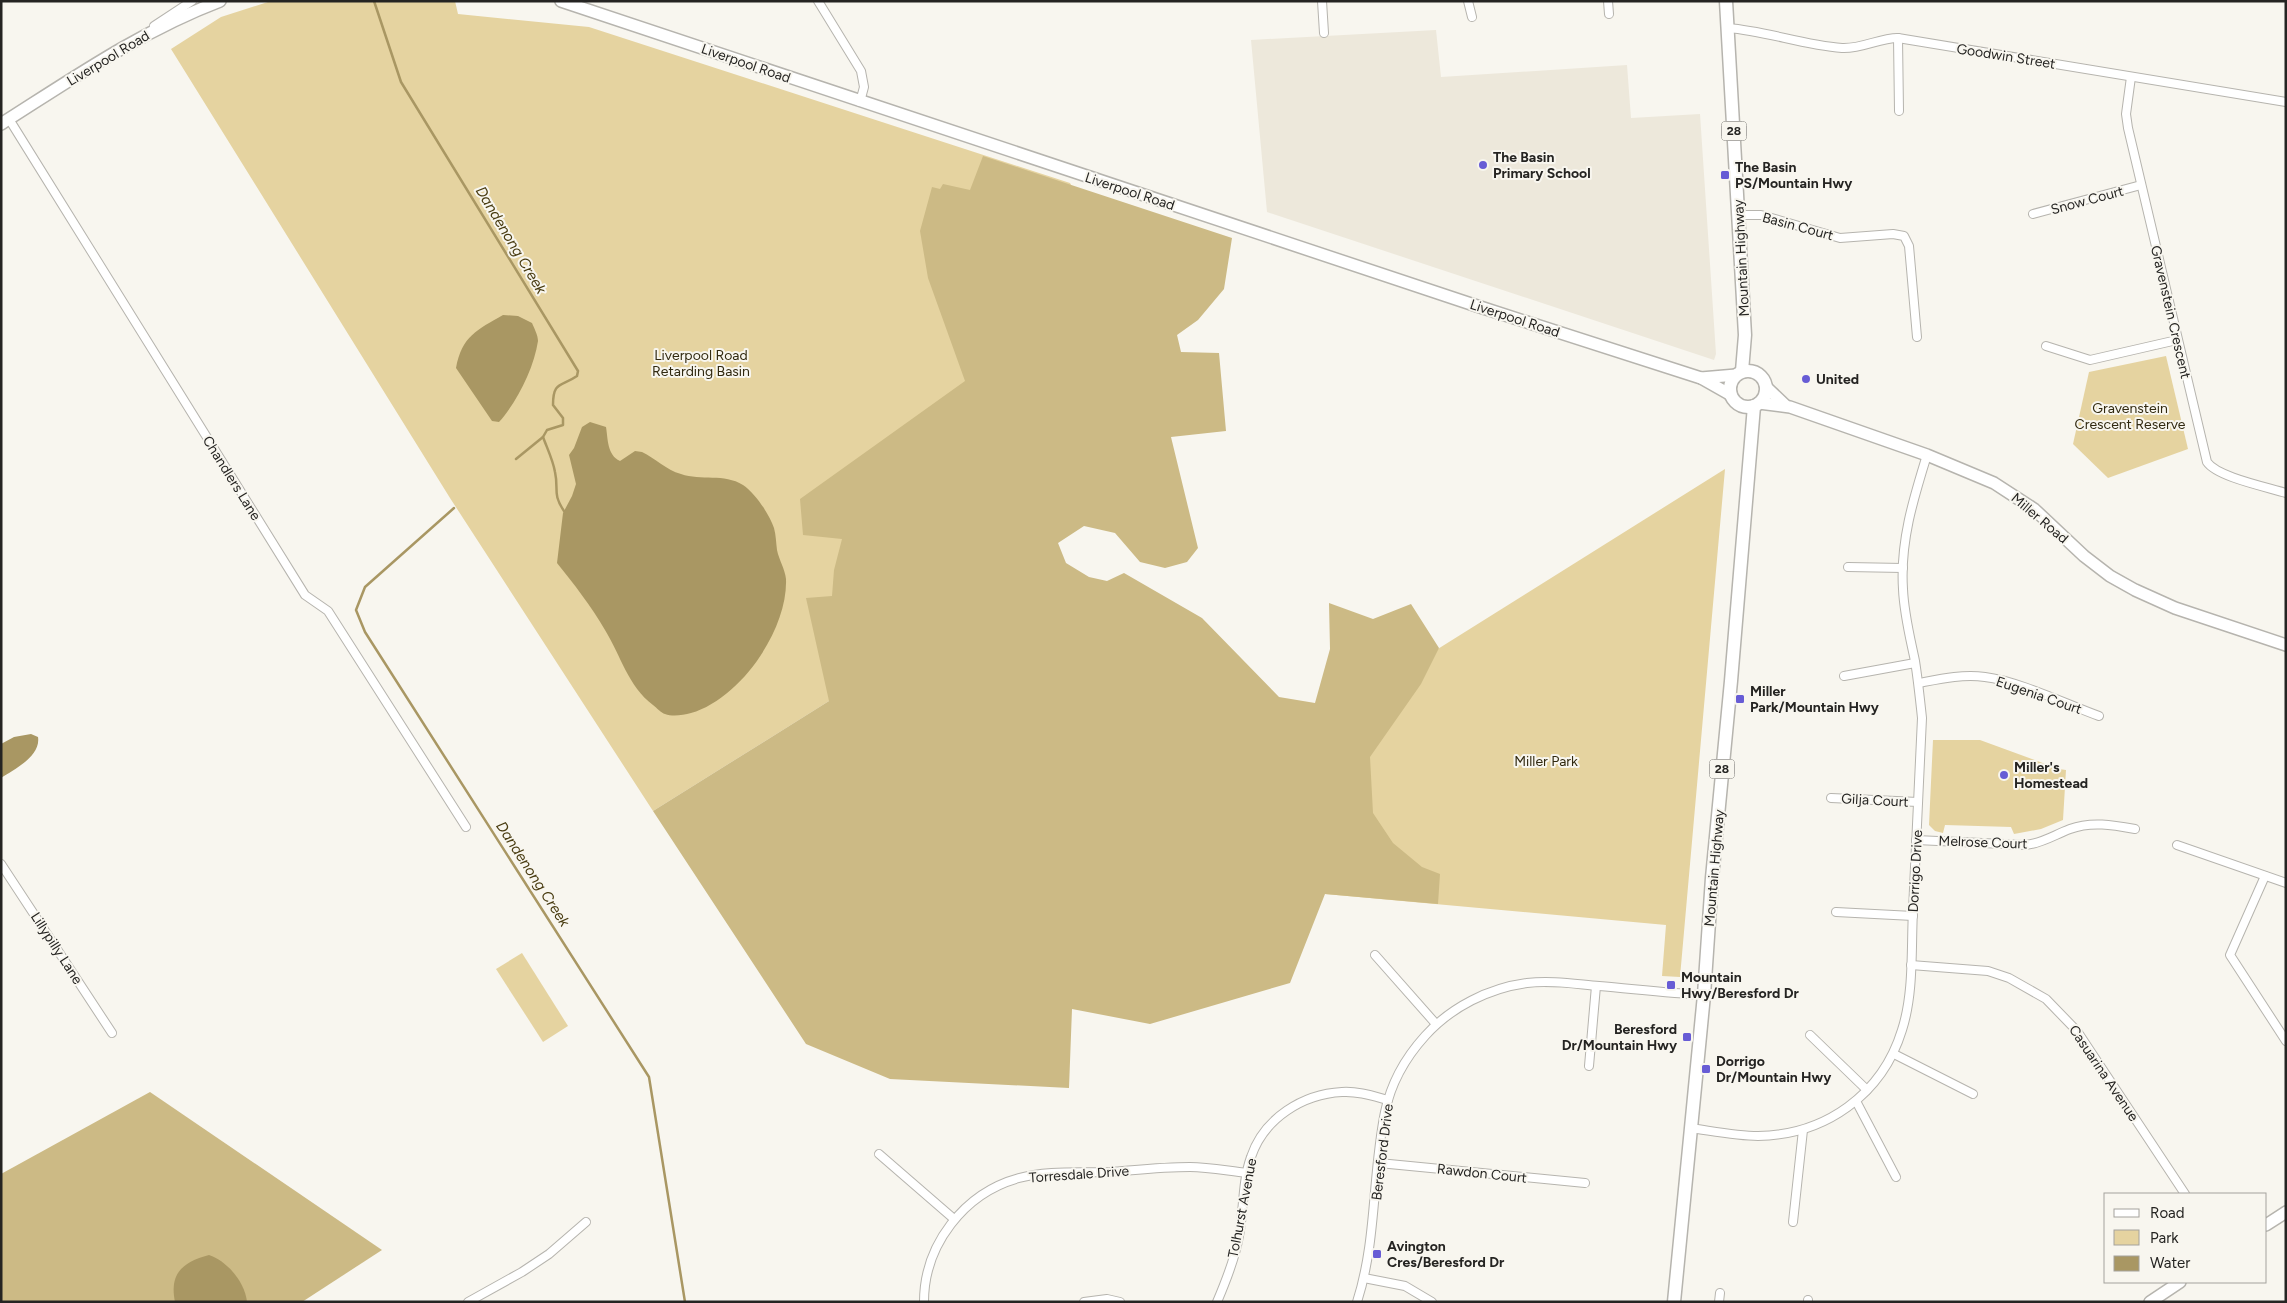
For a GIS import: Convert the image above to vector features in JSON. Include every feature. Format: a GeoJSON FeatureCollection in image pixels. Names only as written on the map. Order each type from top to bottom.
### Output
{"type":"FeatureCollection","features":[{"type":"Feature","properties":{"kind":"main road","name":"Liverpool Road"},"geometry":{"type":"LineString","coordinates":[[5,122],[129,44],[192,11],[220,1]]}},
{"type":"Feature","properties":{"kind":"main road","name":"Liverpool Road"},"geometry":{"type":"LineString","coordinates":[[561,1],[860,102],[1701,378],[1733,399]]}},
{"type":"Feature","properties":{"kind":"main road","name":"Mountain Highway"},"geometry":{"type":"LineString","coordinates":[[1726,1],[1745,335],[1744,373]]}},
{"type":"Feature","properties":{"kind":"main road","name":"Liverpool Road"},"geometry":{"type":"LineString","coordinates":[[1701,378],[1744,373]]}},
{"type":"Feature","properties":{"kind":"main road"},"geometry":{"type":"LineString","coordinates":[[1744,373],[1765,381],[1766,388]]}},
{"type":"Feature","properties":{"kind":"main road","name":"28"},"geometry":{"type":"LineString","coordinates":[[1733,399],[1731,380],[1744,373]]}},
{"type":"Feature","properties":{"kind":"main road","name":"28"},"geometry":{"type":"LineString","coordinates":[[1757,405],[1766,394],[1766,388]]}},
{"type":"Feature","properties":{"kind":"main road","name":"Miller Road"},"geometry":{"type":"LineString","coordinates":[[1766,388],[1785,405],[1927,455],[1994,483],[2034,509],[2084,556],[2110,576],[2135,590],[2175,608],[2286,645]]}},
{"type":"Feature","properties":{"kind":"main road"},"geometry":{"type":"LineString","coordinates":[[1733,399],[1741,406],[1757,405]]}},
{"type":"Feature","properties":{"kind":"main road"},"geometry":{"type":"LineString","coordinates":[[1733,399],[1752,433]]}},
{"type":"Feature","properties":{"kind":"main road","name":"Mountain Highway"},"geometry":{"type":"LineString","coordinates":[[1674,1302],[1704,995],[1712,878],[1752,433],[1757,405]]}},
{"type":"Feature","properties":{"kind":"main road","name":"Miller Road"},"geometry":{"type":"LineString","coordinates":[[1757,405],[1785,405]]}},
{"type":"Feature","properties":{"kind":"main road"},"geometry":{"type":"LineString","coordinates":[[2267,1224],[2286,1212]]}},
{"type":"Feature","properties":{"kind":"main road"},"geometry":{"type":"LineString","coordinates":[[2150,1302],[2178,1283]]}},
{"type":"Feature","properties":{"kind":"street"},"geometry":{"type":"LineString","coordinates":[[129,44],[192,1]]}},
{"type":"Feature","properties":{"kind":"street"},"geometry":{"type":"LineString","coordinates":[[818,1],[861,71],[864,86],[860,102]]}},
{"type":"Feature","properties":{"kind":"street"},"geometry":{"type":"LineString","coordinates":[[1322,1],[1324,33]]}},
{"type":"Feature","properties":{"kind":"street"},"geometry":{"type":"LineString","coordinates":[[1468,1],[1472,17]]}},
{"type":"Feature","properties":{"kind":"street"},"geometry":{"type":"LineString","coordinates":[[1608,1],[1609,14]]}},
{"type":"Feature","properties":{"kind":"street","name":"Goodwin Street"},"geometry":{"type":"LineString","coordinates":[[1728,28],[1750,30],[1821,46],[1844,48],[1855,48],[1890,38],[1898,38],[2286,102]]}},
{"type":"Feature","properties":{"kind":"street"},"geometry":{"type":"LineString","coordinates":[[1898,38],[1899,111]]}},
{"type":"Feature","properties":{"kind":"street","name":"Gravenstein Crescent"},"geometry":{"type":"LineString","coordinates":[[2131,77],[2126,114],[2205,456],[2210,466],[2222,472],[2286,494]]}},
{"type":"Feature","properties":{"kind":"street","name":"Chandlers Lane"},"geometry":{"type":"LineString","coordinates":[[5,122],[305,595],[328,610],[466,827]]}},
{"type":"Feature","properties":{"kind":"street","name":"Snow Court"},"geometry":{"type":"LineString","coordinates":[[2033,214],[2142,186]]}},
{"type":"Feature","properties":{"kind":"street","name":"Basin Court"},"geometry":{"type":"LineString","coordinates":[[1739,215],[1761,215],[1840,238],[1893,234],[1904,236],[1909,246],[1917,337]]}},
{"type":"Feature","properties":{"kind":"street"},"geometry":{"type":"LineString","coordinates":[[2046,346],[2090,360],[2177,340]]}},
{"type":"Feature","properties":{"kind":"street","name":"Dorrigo Drive"},"geometry":{"type":"LineString","coordinates":[[1690,1128],[1756,1136],[1803,1130],[1831,1119],[1856,1101],[1878,1078],[1894,1054],[1903,1029],[1911,965],[1922,718],[1919,684],[1905,612],[1904,536],[1910,507],[1927,455]]}},
{"type":"Feature","properties":{"kind":"street"},"geometry":{"type":"LineString","coordinates":[[1848,567],[1903,568]]}},
{"type":"Feature","properties":{"kind":"street"},"geometry":{"type":"LineString","coordinates":[[1844,676],[1915,663]]}},
{"type":"Feature","properties":{"kind":"street","name":"Eugenia Court"},"geometry":{"type":"LineString","coordinates":[[1919,684],[1951,677],[1986,677],[2012,684],[2099,716]]}},
{"type":"Feature","properties":{"kind":"street","name":"Gilja Court"},"geometry":{"type":"LineString","coordinates":[[1831,798],[1918,802]]}},
{"type":"Feature","properties":{"kind":"street","name":"Melrose Court"},"geometry":{"type":"LineString","coordinates":[[1916,840],[2026,845],[2040,843],[2070,829],[2086,825],[2110,824],[2135,829]]}},
{"type":"Feature","properties":{"kind":"street"},"geometry":{"type":"LineString","coordinates":[[2176,845],[2286,883]]}},
{"type":"Feature","properties":{"kind":"street","name":"Lillypilly Lane"},"geometry":{"type":"LineString","coordinates":[[1,864],[112,1033]]}},
{"type":"Feature","properties":{"kind":"street"},"geometry":{"type":"LineString","coordinates":[[2265,876],[2230,955],[2286,1041]]}},
{"type":"Feature","properties":{"kind":"street"},"geometry":{"type":"LineString","coordinates":[[1836,912],[1913,916]]}},
{"type":"Feature","properties":{"kind":"street"},"geometry":{"type":"LineString","coordinates":[[1375,955],[1436,1024]]}},
{"type":"Feature","properties":{"kind":"street","name":"Casuarina Avenue"},"geometry":{"type":"LineString","coordinates":[[1911,965],[1988,971],[2009,978],[2046,999],[2077,1031],[2184,1193]]}},
{"type":"Feature","properties":{"kind":"street","name":"Beresford Drive"},"geometry":{"type":"LineString","coordinates":[[1357,1302],[1364,1278],[1374,1221],[1379,1163],[1388,1100],[1400,1071],[1416,1046],[1436,1024],[1459,1008],[1488,993],[1527,983],[1562,982],[1704,995]]}},
{"type":"Feature","properties":{"kind":"street"},"geometry":{"type":"LineString","coordinates":[[1589,1066],[1596,986]]}},
{"type":"Feature","properties":{"kind":"street"},"geometry":{"type":"LineString","coordinates":[[1810,1035],[1867,1090]]}},
{"type":"Feature","properties":{"kind":"street"},"geometry":{"type":"LineString","coordinates":[[1894,1054],[1973,1094]]}},
{"type":"Feature","properties":{"kind":"street","name":"Tolhurst Avenue"},"geometry":{"type":"LineString","coordinates":[[1217,1302],[1228,1275],[1239,1237],[1247,1173],[1252,1155],[1268,1127],[1304,1100],[1324,1094],[1344,1092],[1388,1100]]}},
{"type":"Feature","properties":{"kind":"street"},"geometry":{"type":"LineString","coordinates":[[1856,1101],[1896,1177]]}},
{"type":"Feature","properties":{"kind":"street"},"geometry":{"type":"LineString","coordinates":[[1793,1222],[1803,1130]]}},
{"type":"Feature","properties":{"kind":"street"},"geometry":{"type":"LineString","coordinates":[[879,1154],[954,1219]]}},
{"type":"Feature","properties":{"kind":"street","name":"Rawdon Court"},"geometry":{"type":"LineString","coordinates":[[1379,1163],[1586,1183]]}},
{"type":"Feature","properties":{"kind":"street","name":"Torresdale Drive"},"geometry":{"type":"LineString","coordinates":[[924,1302],[930,1262],[944,1234],[954,1219],[979,1197],[998,1186],[1026,1177],[1190,1167],[1247,1173]]}},
{"type":"Feature","properties":{"kind":"street"},"geometry":{"type":"LineString","coordinates":[[468,1302],[522,1272],[549,1254],[586,1222]]}},
{"type":"Feature","properties":{"kind":"street"},"geometry":{"type":"LineString","coordinates":[[1364,1278],[1405,1286],[1432,1302]]}},
{"type":"Feature","properties":{"kind":"street"},"geometry":{"type":"LineString","coordinates":[[1719,1302],[1720,1293]]}},
{"type":"Feature","properties":{"kind":"street"},"geometry":{"type":"LineString","coordinates":[[1084,1302],[1107,1299],[1120,1302]]}},
{"type":"Feature","properties":{"kind":"shaded area","name":"The Basin Primary School"},"geometry":{"type":"Polygon","coordinates":[[[1436,30],[1441,77],[1627,65],[1631,118],[1700,114],[1716,354],[1714,360],[1267,212],[1251,40],[1436,30]]]}},
{"type":"Feature","properties":{"kind":"shaded area"},"geometry":{"type":"Polygon","coordinates":[[[983,156],[1232,238],[1224,289],[1198,320],[1177,335],[1181,352],[1219,353],[1226,431],[1171,437],[1198,548],[1187,562],[1165,568],[1140,562],[1115,533],[1084,526],[1058,543],[1066,563],[1089,577],[1107,581],[1124,573],[1202,618],[1279,697],[1315,703],[1330,649],[1329,603],[1373,619],[1411,604],[1439,648],[1421,684],[1370,757],[1373,813],[1393,843],[1422,867],[1440,874],[1438,904],[1325,894],[1290,983],[1150,1024],[1072,1009],[1069,1088],[890,1079],[806,1044],[653,811],[829,701],[806,598],[832,596],[834,570],[842,539],[803,535],[800,499],[965,381],[928,278],[920,231],[932,187],[940,189],[943,184],[970,190],[983,156]]]}},
{"type":"Feature","properties":{"kind":"shaded area"},"geometry":{"type":"Polygon","coordinates":[[[150,1092],[382,1250],[302,1302],[1,1302],[1,1174],[150,1092]]]}},
{"type":"Feature","properties":{"kind":"green space","name":"Liverpool Road Retarding Basin"},"geometry":{"type":"Polygon","coordinates":[[[271,1],[455,1],[458,14],[589,27],[1070,183],[1146,329],[829,701],[653,811],[450,498],[171,49],[221,17],[271,1]]]}},
{"type":"Feature","properties":{"kind":"green space","name":"Gravenstein Crescent Reserve"},"geometry":{"type":"Polygon","coordinates":[[[2166,356],[2188,449],[2108,478],[2073,444],[2089,372],[2166,356]]]}},
{"type":"Feature","properties":{"kind":"green space","name":"Miller Park"},"geometry":{"type":"Polygon","coordinates":[[[1725,469],[1680,977],[1662,976],[1666,925],[1325,894],[1342,709],[1725,469]]]}},
{"type":"Feature","properties":{"kind":"green space"},"geometry":{"type":"Polygon","coordinates":[[[1933,740],[1980,740],[2066,770],[2063,820],[2041,829],[2014,834],[2011,827],[1945,825],[1943,833],[1935,831],[1929,825],[1933,740]]]}},
{"type":"Feature","properties":{"kind":"green space"},"geometry":{"type":"Polygon","coordinates":[[[522,953],[568,1026],[543,1042],[496,969],[522,953]]]}},
{"type":"Feature","properties":{"kind":"water"},"geometry":{"type":"Polygon","coordinates":[[[503,315],[518,316],[532,323],[538,341],[533,362],[524,384],[512,405],[499,422],[492,421],[456,368],[462,348],[472,335],[503,315]]]}},
{"type":"Feature","properties":{"kind":"water"},"geometry":{"type":"Polygon","coordinates":[[[590,422],[606,427],[610,451],[620,461],[635,451],[642,452],[670,470],[681,474],[728,479],[743,485],[761,505],[774,528],[777,550],[786,579],[785,599],[770,640],[758,660],[727,693],[709,705],[691,713],[675,716],[665,714],[660,712],[644,697],[631,680],[611,640],[594,612],[557,563],[563,513],[576,484],[569,455],[574,448],[582,427],[590,422]]]}},
{"type":"Feature","properties":{"kind":"water"},"geometry":{"type":"Polygon","coordinates":[[[31,734],[38,737],[38,744],[31,756],[20,766],[1,778],[1,744],[14,737],[31,734]]]}},
{"type":"Feature","properties":{"kind":"water"},"geometry":{"type":"Polygon","coordinates":[[[209,1255],[222,1262],[234,1273],[243,1287],[247,1302],[175,1302],[174,1283],[180,1270],[192,1261],[209,1255]]]}},
{"type":"Feature","properties":{"kind":"waterway","name":"Dandenong Creek"},"geometry":{"type":"LineString","coordinates":[[374,1],[401,82],[578,371],[577,376],[556,388],[554,392],[553,405],[563,418],[563,425],[547,430],[543,437],[516,459]]}},
{"type":"Feature","properties":{"kind":"waterway"},"geometry":{"type":"LineString","coordinates":[[543,437],[554,468],[558,500],[564,511]]}},
{"type":"Feature","properties":{"kind":"waterway","name":"Dandenong Creek"},"geometry":{"type":"LineString","coordinates":[[454,508],[365,587],[356,610],[365,632],[649,1077],[685,1302]]}},
{"type":"Feature","properties":{"kind":"place","name":"The Basin Primary School"},"geometry":{"type":"Point","coordinates":[1483,165]}},
{"type":"Feature","properties":{"kind":"place","name":"The Basin PS/Mountain Hwy"},"geometry":{"type":"Point","coordinates":[1725,175]}},
{"type":"Feature","properties":{"kind":"place","name":"United"},"geometry":{"type":"Point","coordinates":[1806,379]}},
{"type":"Feature","properties":{"kind":"place","name":"Miller Park/Mountain Hwy"},"geometry":{"type":"Point","coordinates":[1740,699]}},
{"type":"Feature","properties":{"kind":"place","name":"Miller's Homestead"},"geometry":{"type":"Point","coordinates":[2004,775]}},
{"type":"Feature","properties":{"kind":"place","name":"Mountain Hwy/Beresford Dr"},"geometry":{"type":"Point","coordinates":[1671,985]}},
{"type":"Feature","properties":{"kind":"place","name":"Beresford Dr/Mountain Hwy"},"geometry":{"type":"Point","coordinates":[1687,1037]}},
{"type":"Feature","properties":{"kind":"place","name":"Dorrigo Dr/Mountain Hwy"},"geometry":{"type":"Point","coordinates":[1706,1069]}},
{"type":"Feature","properties":{"kind":"place","name":"Avington Cres/Beresford Dr"},"geometry":{"type":"Point","coordinates":[1377,1254]}}]}
